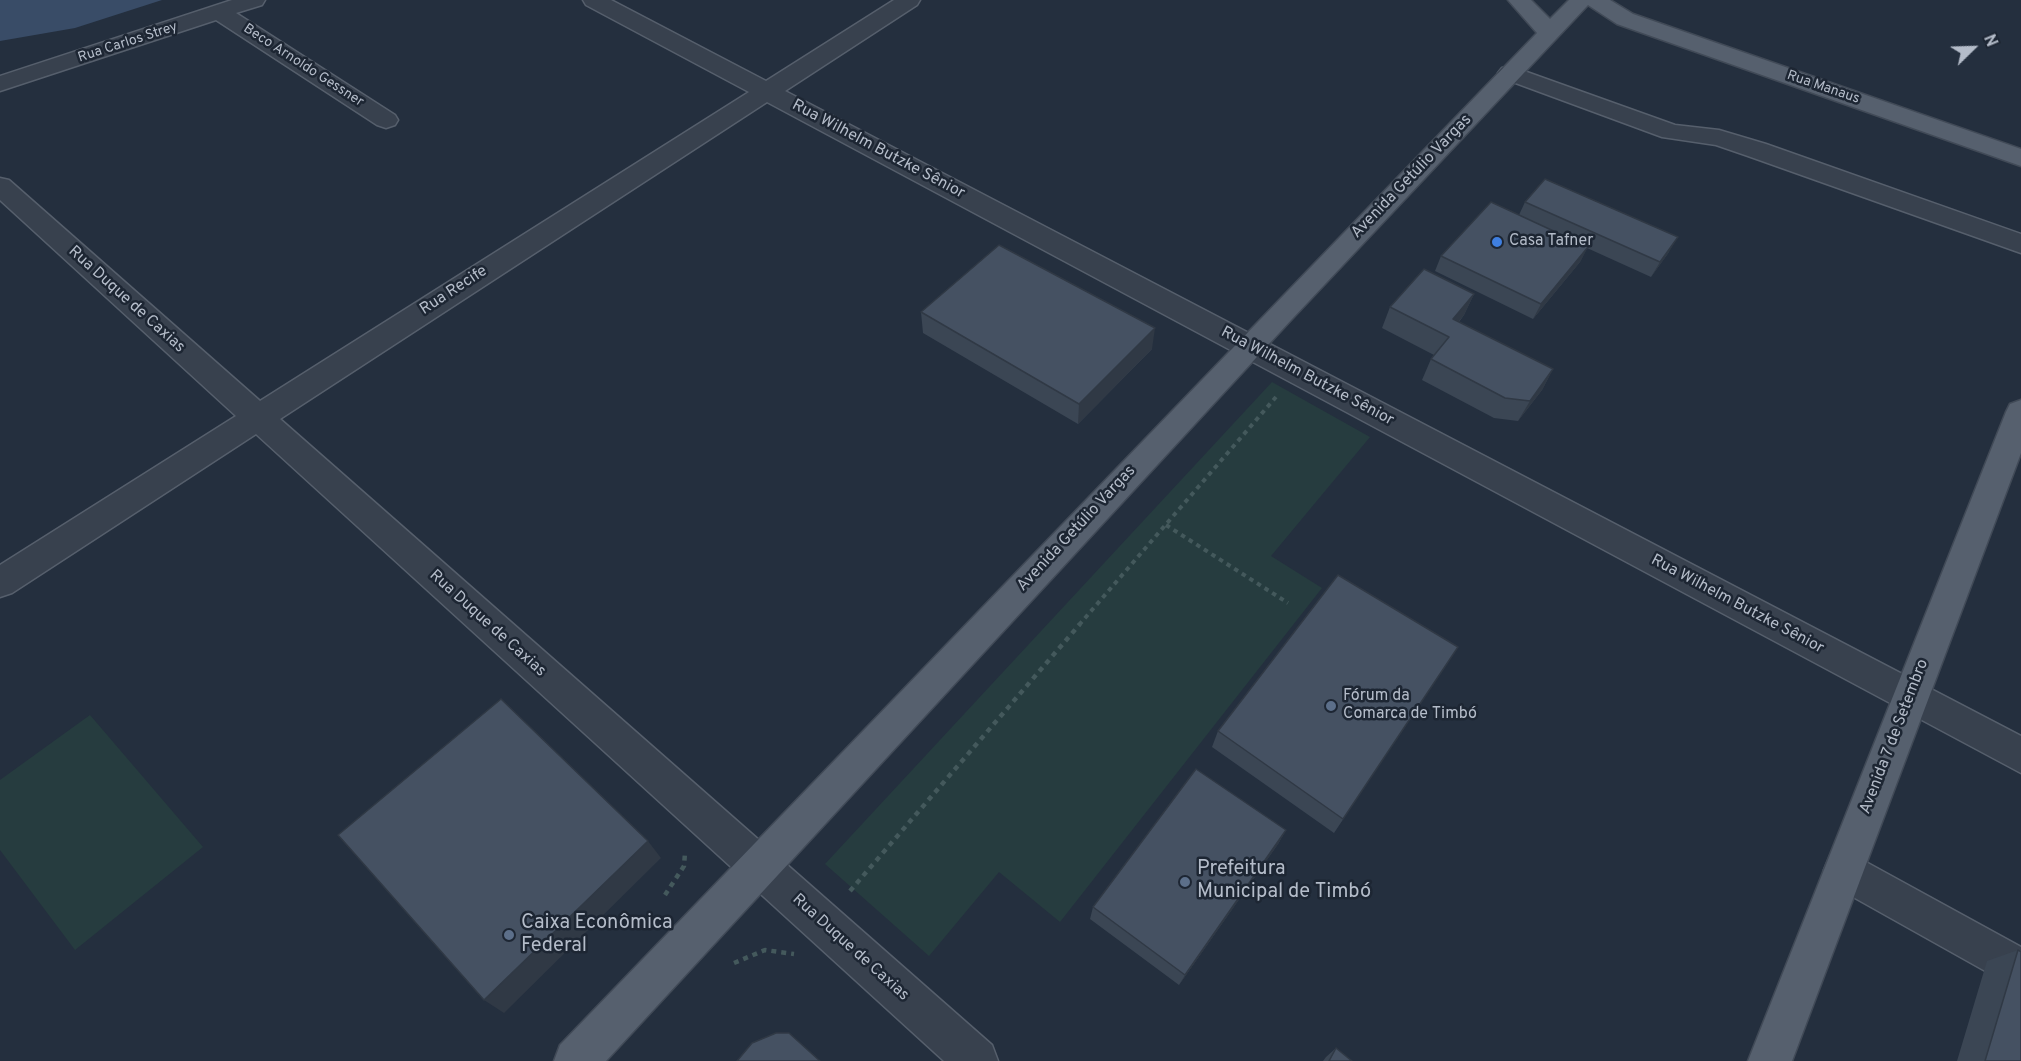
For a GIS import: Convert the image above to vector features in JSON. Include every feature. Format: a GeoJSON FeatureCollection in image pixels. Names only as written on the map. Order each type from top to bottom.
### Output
{"type":"FeatureCollection","features":[{"type":"Feature","properties":{"kind":"main road"},"geometry":{"type":"LineString","coordinates":[[1519,0],[1549,32]]}},
{"type":"Feature","properties":{"kind":"main road","name":"Rua Manaus"},"geometry":{"type":"LineString","coordinates":[[1595,0],[1625,19]]}},
{"type":"Feature","properties":{"kind":"main road","name":"Avenida Getúlio Vargas"},"geometry":{"type":"LineString","coordinates":[[576,1061],[1249,347],[1575,7]]}},
{"type":"Feature","properties":{"kind":"main road","name":"Rua Manaus"},"geometry":{"type":"LineString","coordinates":[[1575,7],[1625,19],[2021,158]]}},
{"type":"Feature","properties":{"kind":"main road","name":"Avenida 7 de Setembro"},"geometry":{"type":"LineString","coordinates":[[1770,1061],[2021,412]]}},
{"type":"Feature","properties":{"kind":"street","name":"Rua Carlos Strey"},"geometry":{"type":"LineString","coordinates":[[0,84],[254,0]]}},
{"type":"Feature","properties":{"kind":"street","name":"Rua Wilhelm Butzke Sênior"},"geometry":{"type":"LineString","coordinates":[[594,0],[2021,755]]}},
{"type":"Feature","properties":{"kind":"street","name":"Rua Recife"},"geometry":{"type":"LineString","coordinates":[[0,583],[909,0]]}},
{"type":"Feature","properties":{"kind":"street","name":"Beco Arnoldo Gessner"},"geometry":{"type":"LineString","coordinates":[[220,13],[386,120]]}},
{"type":"Feature","properties":{"kind":"street"},"geometry":{"type":"LineString","coordinates":[[1510,74],[1671,132],[1719,138],[1757,150],[2021,244]]}},
{"type":"Feature","properties":{"kind":"street","name":"Rua Duque de Caxias"},"geometry":{"type":"LineString","coordinates":[[0,186],[976,1061]]}},
{"type":"Feature","properties":{"kind":"street"},"geometry":{"type":"LineString","coordinates":[[1844,870],[2021,970]]}},
{"type":"Feature","properties":{"kind":"path"},"geometry":{"type":"LineString","coordinates":[[845,896],[1280,392]]}},
{"type":"Feature","properties":{"kind":"path"},"geometry":{"type":"LineString","coordinates":[[1166,525],[1288,603]]}},
{"type":"Feature","properties":{"kind":"path"},"geometry":{"type":"LineString","coordinates":[[735,963],[765,950],[794,954]]}},
{"type":"Feature","properties":{"kind":"green space"},"geometry":{"type":"Polygon","coordinates":[[[1272,382],[1370,437],[1271,556],[1322,588],[1060,922],[999,872],[929,956],[825,864],[1272,382]]]}},
{"type":"Feature","properties":{"kind":"green space"},"geometry":{"type":"Polygon","coordinates":[[[90,715],[203,847],[75,950],[0,850],[0,780],[90,715]]]}},
{"type":"Feature","properties":{"kind":"water"},"geometry":{"type":"Polygon","coordinates":[[[0,0],[162,0],[75,28],[0,41],[0,0]]]}},
{"type":"Feature","properties":{"kind":"building"},"geometry":{"type":"Polygon","coordinates":[[[1545,179],[1678,237],[1660,262],[1525,202],[1545,179]]]}},
{"type":"Feature","properties":{"kind":"building"},"geometry":{"type":"Polygon","coordinates":[[[1491,202],[1588,247],[1541,304],[1441,256],[1491,202]]]}},
{"type":"Feature","properties":{"kind":"building"},"geometry":{"type":"Polygon","coordinates":[[[999,245],[1155,328],[1079,404],[921,312],[999,245]]]}},
{"type":"Feature","properties":{"kind":"building"},"geometry":{"type":"Polygon","coordinates":[[[1424,269],[1474,294],[1453,319],[1553,369],[1530,401],[1505,398],[1431,359],[1449,337],[1390,307],[1424,269]]]}},
{"type":"Feature","properties":{"kind":"building","name":"Fórum da Comarca de Timbó"},"geometry":{"type":"Polygon","coordinates":[[[1338,575],[1458,647],[1343,819],[1218,731],[1338,575]]]}},
{"type":"Feature","properties":{"kind":"building","name":"Caixa Econômica Federal"},"geometry":{"type":"Polygon","coordinates":[[[501,699],[648,841],[484,1000],[338,835],[501,699]]]}},
{"type":"Feature","properties":{"kind":"building","name":"Prefeitura Municipal de Timbó"},"geometry":{"type":"Polygon","coordinates":[[[1196,769],[1286,830],[1185,975],[1093,907],[1196,769]]]}},
{"type":"Feature","properties":{"kind":"building"},"geometry":{"type":"Polygon","coordinates":[[[2018,950],[2021,952],[2021,1061],[1985,1061],[2018,950]]]}},
{"type":"Feature","properties":{"kind":"building"},"geometry":{"type":"Polygon","coordinates":[[[776,1033],[789,1033],[820,1061],[737,1061],[752,1043],[776,1033]]]}},
{"type":"Feature","properties":{"kind":"building"},"geometry":{"type":"Polygon","coordinates":[[[1336,1048],[1352,1061],[1329,1061],[1336,1048]]]}},
{"type":"Feature","properties":{"kind":"place","name":"Casa Tafner"},"geometry":{"type":"Point","coordinates":[1497,242]}},
{"type":"Feature","properties":{"kind":"place","name":"Fórum da Comarca de Timbó"},"geometry":{"type":"Point","coordinates":[1331,706]}},
{"type":"Feature","properties":{"kind":"place","name":"Prefeitura Municipal de Timbó"},"geometry":{"type":"Point","coordinates":[1185,882]}},
{"type":"Feature","properties":{"kind":"place","name":"Caixa Econômica Federal"},"geometry":{"type":"Point","coordinates":[509,935]}}]}
